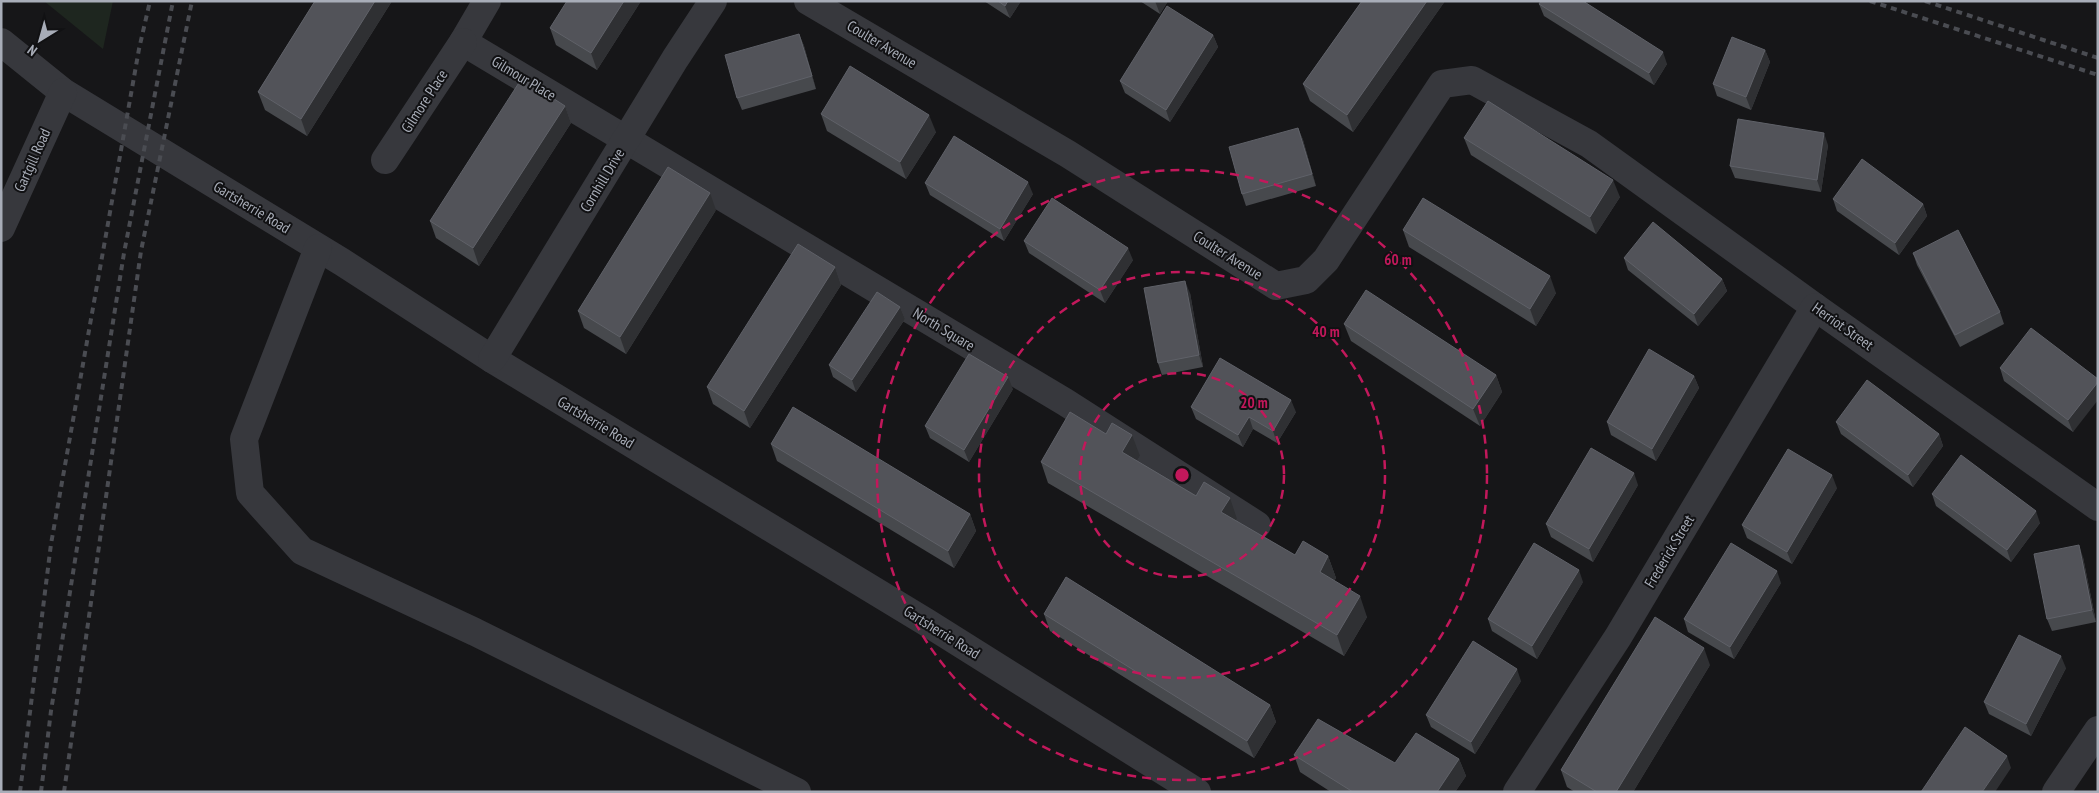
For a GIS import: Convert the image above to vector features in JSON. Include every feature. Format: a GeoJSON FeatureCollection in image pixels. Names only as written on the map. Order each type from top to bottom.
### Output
{"type":"FeatureCollection","features":[{"type":"Feature","properties":{"kind":"street"},"geometry":{"type":"LineString","coordinates":[[463,42],[487,1]]}},
{"type":"Feature","properties":{"kind":"street","name":"Cornhill Drive"},"geometry":{"type":"LineString","coordinates":[[492,359],[675,59],[713,1]]}},
{"type":"Feature","properties":{"kind":"street","name":"Coulter Avenue"},"geometry":{"type":"LineString","coordinates":[[808,1],[1068,154],[1276,286],[1306,280],[1326,260],[1442,84],[1472,80],[1589,144]]}},
{"type":"Feature","properties":{"kind":"street","name":"Gartsherrie Road"},"geometry":{"type":"LineString","coordinates":[[1,42],[63,92],[318,248],[492,359],[868,586],[1197,792]]}},
{"type":"Feature","properties":{"kind":"street","name":"Gilmour Place"},"geometry":{"type":"LineString","coordinates":[[463,42],[627,139]]}},
{"type":"Feature","properties":{"kind":"street","name":"Gilmore Place"},"geometry":{"type":"LineString","coordinates":[[385,160],[463,42]]}},
{"type":"Feature","properties":{"kind":"street","name":"Gartgill Road"},"geometry":{"type":"LineString","coordinates":[[1,228],[63,92]]}},
{"type":"Feature","properties":{"kind":"street","name":"North Square"},"geometry":{"type":"LineString","coordinates":[[627,139],[1065,402],[1257,525]]}},
{"type":"Feature","properties":{"kind":"street","name":"Herriot Street"},"geometry":{"type":"LineString","coordinates":[[1589,144],[2098,507]]}},
{"type":"Feature","properties":{"kind":"street"},"geometry":{"type":"LineString","coordinates":[[318,248],[244,439],[250,493],[302,551],[475,632],[797,792]]}},
{"type":"Feature","properties":{"kind":"street","name":"Frederick Street"},"geometry":{"type":"LineString","coordinates":[[1518,792],[1618,637],[1815,307]]}},
{"type":"Feature","properties":{"kind":"street"},"geometry":{"type":"LineString","coordinates":[[2056,792],[2098,730]]}},
{"type":"Feature","properties":{"kind":"shaded area"},"geometry":{"type":"Polygon","coordinates":[[[44,1],[113,1],[103,49],[44,1]]]}},
{"type":"Feature","properties":{"kind":"building"},"geometry":{"type":"Polygon","coordinates":[[[315,1],[375,1],[301,119],[258,92],[315,1]]]}},
{"type":"Feature","properties":{"kind":"building"},"geometry":{"type":"Polygon","coordinates":[[[567,1],[624,1],[591,53],[550,28],[567,1]]]}},
{"type":"Feature","properties":{"kind":"building"},"geometry":{"type":"Polygon","coordinates":[[[998,1],[1008,1],[1005,6],[998,1]]]}},
{"type":"Feature","properties":{"kind":"building"},"geometry":{"type":"Polygon","coordinates":[[[1362,1],[1427,1],[1347,115],[1303,84],[1362,1]]]}},
{"type":"Feature","properties":{"kind":"building"},"geometry":{"type":"Polygon","coordinates":[[[1541,1],[1583,1],[1663,52],[1649,73],[1539,4],[1541,1]]]}},
{"type":"Feature","properties":{"kind":"building"},"geometry":{"type":"Polygon","coordinates":[[[1167,6],[1213,35],[1166,110],[1120,81],[1167,6]]]}},
{"type":"Feature","properties":{"kind":"building"},"geometry":{"type":"Polygon","coordinates":[[[799,34],[812,76],[737,98],[725,55],[799,34]]]}},
{"type":"Feature","properties":{"kind":"building"},"geometry":{"type":"Polygon","coordinates":[[[1732,37],[1765,50],[1746,97],[1713,84],[1732,37]]]}},
{"type":"Feature","properties":{"kind":"building"},"geometry":{"type":"Polygon","coordinates":[[[850,66],[929,115],[900,162],[821,114],[850,66]]]}},
{"type":"Feature","properties":{"kind":"building"},"geometry":{"type":"Polygon","coordinates":[[[522,78],[565,106],[473,248],[430,221],[522,78]]]}},
{"type":"Feature","properties":{"kind":"building"},"geometry":{"type":"Polygon","coordinates":[[[1488,101],[1613,180],[1590,217],[1464,138],[1488,101]]]}},
{"type":"Feature","properties":{"kind":"building"},"geometry":{"type":"Polygon","coordinates":[[[1738,119],[1824,133],[1817,180],[1730,166],[1738,119]]]}},
{"type":"Feature","properties":{"kind":"building"},"geometry":{"type":"Polygon","coordinates":[[[1298,128],[1312,174],[1242,194],[1229,147],[1298,128]]]}},
{"type":"Feature","properties":{"kind":"building"},"geometry":{"type":"Polygon","coordinates":[[[954,136],[1028,182],[1000,229],[925,183],[954,136]]]}},
{"type":"Feature","properties":{"kind":"building"},"geometry":{"type":"Polygon","coordinates":[[[1862,159],[1923,204],[1895,243],[1833,199],[1862,159]]]}},
{"type":"Feature","properties":{"kind":"building"},"geometry":{"type":"Polygon","coordinates":[[[668,167],[710,193],[620,337],[578,311],[668,167]]]}},
{"type":"Feature","properties":{"kind":"building"},"geometry":{"type":"Polygon","coordinates":[[[1052,198],[1128,248],[1100,290],[1024,241],[1052,198]]]}},
{"type":"Feature","properties":{"kind":"building"},"geometry":{"type":"Polygon","coordinates":[[[1423,198],[1550,276],[1530,309],[1403,230],[1423,198]]]}},
{"type":"Feature","properties":{"kind":"building"},"geometry":{"type":"Polygon","coordinates":[[[1653,222],[1722,279],[1694,314],[1624,258],[1653,222]]]}},
{"type":"Feature","properties":{"kind":"building"},"geometry":{"type":"Polygon","coordinates":[[[1958,230],[2000,312],[1955,335],[1913,253],[1958,230]]]}},
{"type":"Feature","properties":{"kind":"building"},"geometry":{"type":"Polygon","coordinates":[[[798,244],[835,267],[744,411],[707,387],[798,244]]]}},
{"type":"Feature","properties":{"kind":"building"},"geometry":{"type":"Polygon","coordinates":[[[1185,281],[1199,355],[1158,363],[1144,288],[1185,281]]]}},
{"type":"Feature","properties":{"kind":"building"},"geometry":{"type":"Polygon","coordinates":[[[1366,290],[1496,375],[1473,409],[1344,324],[1366,290]]]}},
{"type":"Feature","properties":{"kind":"building"},"geometry":{"type":"Polygon","coordinates":[[[877,292],[900,307],[852,380],[829,365],[877,292]]]}},
{"type":"Feature","properties":{"kind":"building"},"geometry":{"type":"Polygon","coordinates":[[[2031,328],[2098,379],[2098,382],[2068,420],[2000,368],[2031,328]]]}},
{"type":"Feature","properties":{"kind":"building"},"geometry":{"type":"Polygon","coordinates":[[[1649,349],[1694,376],[1652,449],[1607,422],[1649,349]]]}},
{"type":"Feature","properties":{"kind":"building"},"geometry":{"type":"Polygon","coordinates":[[[969,354],[1008,377],[964,450],[925,426],[969,354]]]}},
{"type":"Feature","properties":{"kind":"building"},"geometry":{"type":"Polygon","coordinates":[[[1220,358],[1291,400],[1273,431],[1249,417],[1238,435],[1191,407],[1220,358]]]}},
{"type":"Feature","properties":{"kind":"building"},"geometry":{"type":"Polygon","coordinates":[[[1867,380],[1939,434],[1908,475],[1836,422],[1867,380]]]}},
{"type":"Feature","properties":{"kind":"building"},"geometry":{"type":"Polygon","coordinates":[[[793,407],[970,514],[948,551],[771,444],[793,407]]]}},
{"type":"Feature","properties":{"kind":"building"},"geometry":{"type":"Polygon","coordinates":[[[1070,412],[1106,434],[1112,423],[1132,435],[1122,452],[1196,496],[1204,482],[1230,498],[1221,512],[1295,555],[1303,541],[1328,556],[1320,572],[1360,596],[1337,635],[1041,462],[1070,412]]]}},
{"type":"Feature","properties":{"kind":"building"},"geometry":{"type":"Polygon","coordinates":[[[1591,448],[1634,473],[1589,549],[1546,524],[1591,448]]]}},
{"type":"Feature","properties":{"kind":"building"},"geometry":{"type":"Polygon","coordinates":[[[1788,449],[1832,475],[1787,552],[1742,525],[1788,449]]]}},
{"type":"Feature","properties":{"kind":"building"},"geometry":{"type":"Polygon","coordinates":[[[1961,455],[2036,511],[2007,550],[1932,494],[1961,455]]]}},
{"type":"Feature","properties":{"kind":"building"},"geometry":{"type":"Polygon","coordinates":[[[1534,543],[1579,570],[1532,646],[1488,619],[1534,543]]]}},
{"type":"Feature","properties":{"kind":"building"},"geometry":{"type":"Polygon","coordinates":[[[1731,543],[1777,571],[1730,647],[1684,619],[1731,543]]]}},
{"type":"Feature","properties":{"kind":"building"},"geometry":{"type":"Polygon","coordinates":[[[2079,545],[2092,610],[2047,619],[2034,554],[2079,545]]]}},
{"type":"Feature","properties":{"kind":"building"},"geometry":{"type":"Polygon","coordinates":[[[1066,577],[1270,705],[1247,741],[1044,614],[1066,577]]]}},
{"type":"Feature","properties":{"kind":"building"},"geometry":{"type":"Polygon","coordinates":[[[1655,617],[1704,648],[1616,792],[1597,792],[1561,770],[1655,617]]]}},
{"type":"Feature","properties":{"kind":"building"},"geometry":{"type":"Polygon","coordinates":[[[2019,635],[2061,656],[2026,724],[1984,702],[2019,635]]]}},
{"type":"Feature","properties":{"kind":"building"},"geometry":{"type":"Polygon","coordinates":[[[1473,641],[1517,669],[1471,742],[1426,715],[1473,641]]]}},
{"type":"Feature","properties":{"kind":"building"},"geometry":{"type":"Polygon","coordinates":[[[1318,719],[1395,763],[1416,733],[1459,759],[1437,792],[1353,792],[1294,755],[1318,719]]]}},
{"type":"Feature","properties":{"kind":"building"},"geometry":{"type":"Polygon","coordinates":[[[1965,727],[2007,756],[1982,792],[1921,792],[1965,727]]]}},
{"type":"Feature","properties":{"kind":"railway"},"geometry":{"type":"LineString","coordinates":[[20,792],[51,544],[139,49],[150,1]]}},
{"type":"Feature","properties":{"kind":"railway"},"geometry":{"type":"LineString","coordinates":[[41,792],[51,711],[124,253],[173,1]]}},
{"type":"Feature","properties":{"kind":"railway"},"geometry":{"type":"LineString","coordinates":[[64,792],[141,251],[192,1]]}},
{"type":"Feature","properties":{"kind":"railway"},"geometry":{"type":"LineString","coordinates":[[1870,1],[2098,75]]}},
{"type":"Feature","properties":{"kind":"railway"},"geometry":{"type":"LineString","coordinates":[[1925,1],[2098,58]]}}]}
